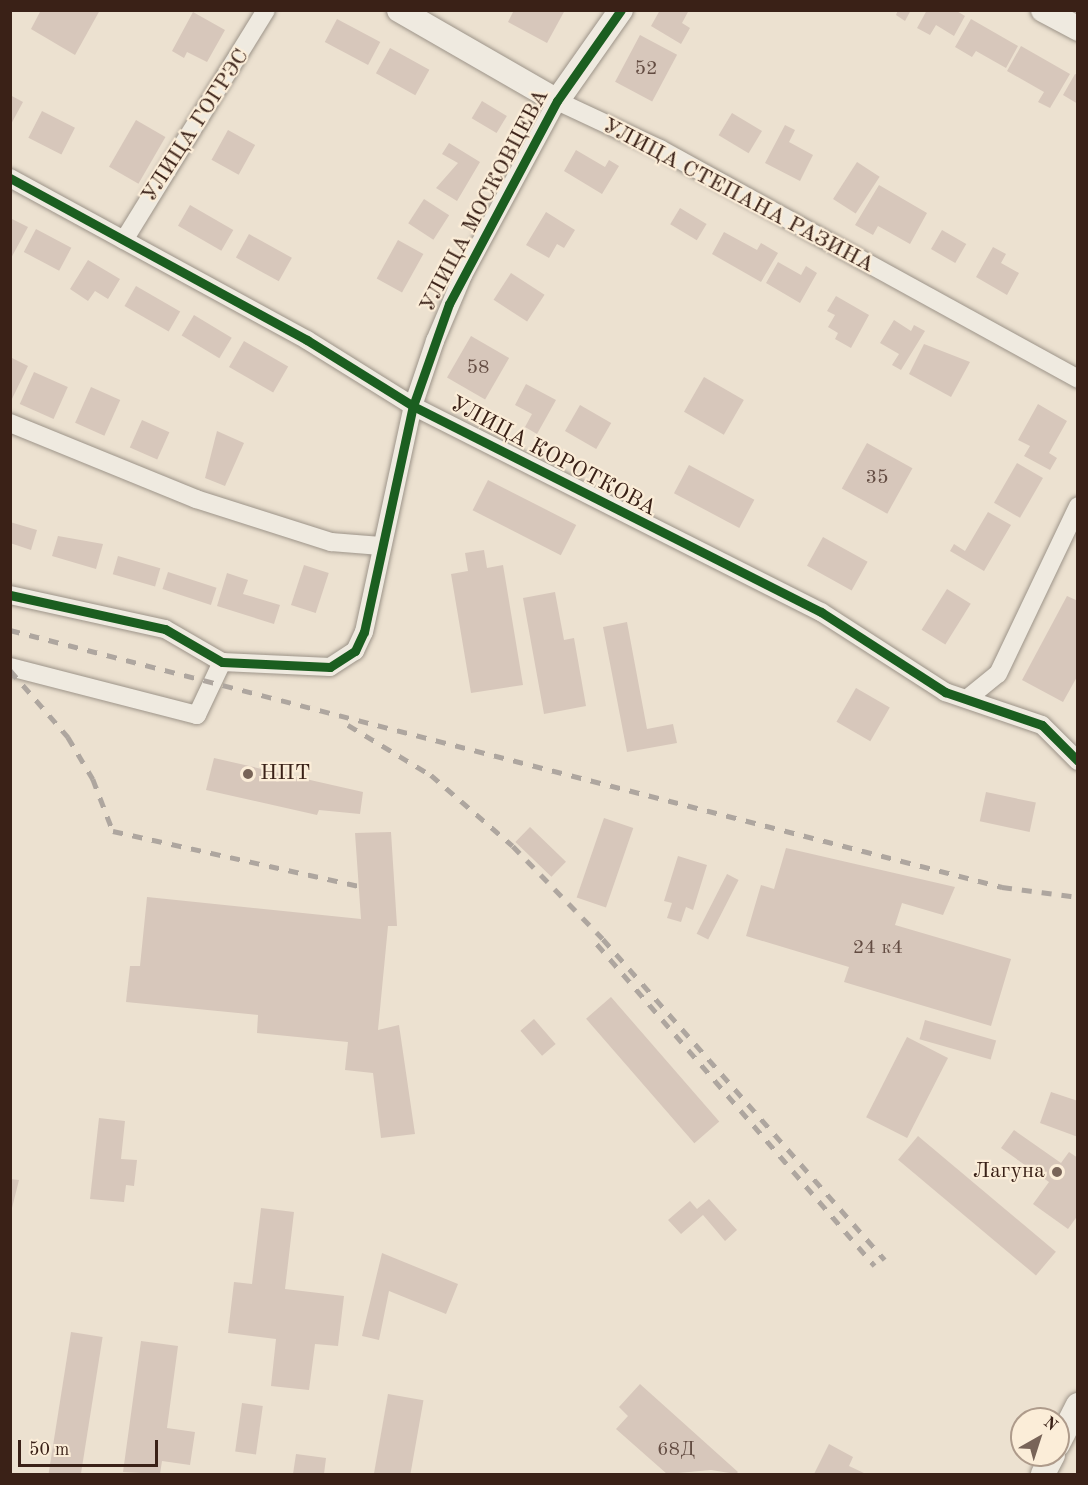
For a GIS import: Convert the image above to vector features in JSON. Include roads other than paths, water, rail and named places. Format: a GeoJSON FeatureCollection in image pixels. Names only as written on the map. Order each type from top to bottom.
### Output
{"type":"FeatureCollection","features":[{"type":"Feature","properties":{"kind":"street","name":"УЛИЦА ГОГРЭС"},"geometry":{"type":"LineString","coordinates":[[124,240],[266,10]]}},
{"type":"Feature","properties":{"kind":"street","name":"УЛИЦА СТЕПАНА РАЗИНА"},"geometry":{"type":"LineString","coordinates":[[399,10],[557,101],[660,149],[1077,379]]}},
{"type":"Feature","properties":{"kind":"street","name":"УЛИЦА МОСКОВЦЕВА"},"geometry":{"type":"LineString","coordinates":[[222,662],[310,668],[344,662],[364,632],[413,406],[449,304],[557,101],[621,10]]}},
{"type":"Feature","properties":{"kind":"street"},"geometry":{"type":"LineString","coordinates":[[1043,10],[1077,29]]}},
{"type":"Feature","properties":{"kind":"street","name":"УЛИЦА КОРОТКОВА"},"geometry":{"type":"LineString","coordinates":[[10,178],[307,340],[413,406],[821,612],[926,681],[1042,725],[1077,762]]}},
{"type":"Feature","properties":{"kind":"street"},"geometry":{"type":"LineString","coordinates":[[10,423],[196,499],[332,542],[381,546]]}},
{"type":"Feature","properties":{"kind":"street"},"geometry":{"type":"LineString","coordinates":[[968,698],[998,674],[1077,506]]}},
{"type":"Feature","properties":{"kind":"street"},"geometry":{"type":"LineString","coordinates":[[10,595],[165,629],[222,662],[196,715],[10,667]]}},
{"type":"Feature","properties":{"kind":"street"},"geometry":{"type":"LineString","coordinates":[[1070,1419],[1077,1405]]}},
{"type":"Feature","properties":{"kind":"railway"},"geometry":{"type":"LineString","coordinates":[[10,630],[1002,887],[1078,897]]}},
{"type":"Feature","properties":{"kind":"railway"},"geometry":{"type":"LineString","coordinates":[[10,670],[68,737],[93,779],[113,831],[359,886]]}},
{"type":"Feature","properties":{"kind":"railway"},"geometry":{"type":"LineString","coordinates":[[348,725],[431,775],[513,846],[603,939],[885,1260]]}},
{"type":"Feature","properties":{"kind":"railway"},"geometry":{"type":"LineString","coordinates":[[597,944],[875,1266]]}},
{"type":"Feature","properties":{"kind":"place","name":"НПТ"},"geometry":{"type":"Point","coordinates":[248,774]}},
{"type":"Feature","properties":{"kind":"place","name":"Лагуна"},"geometry":{"type":"Point","coordinates":[1057,1172]}}]}
